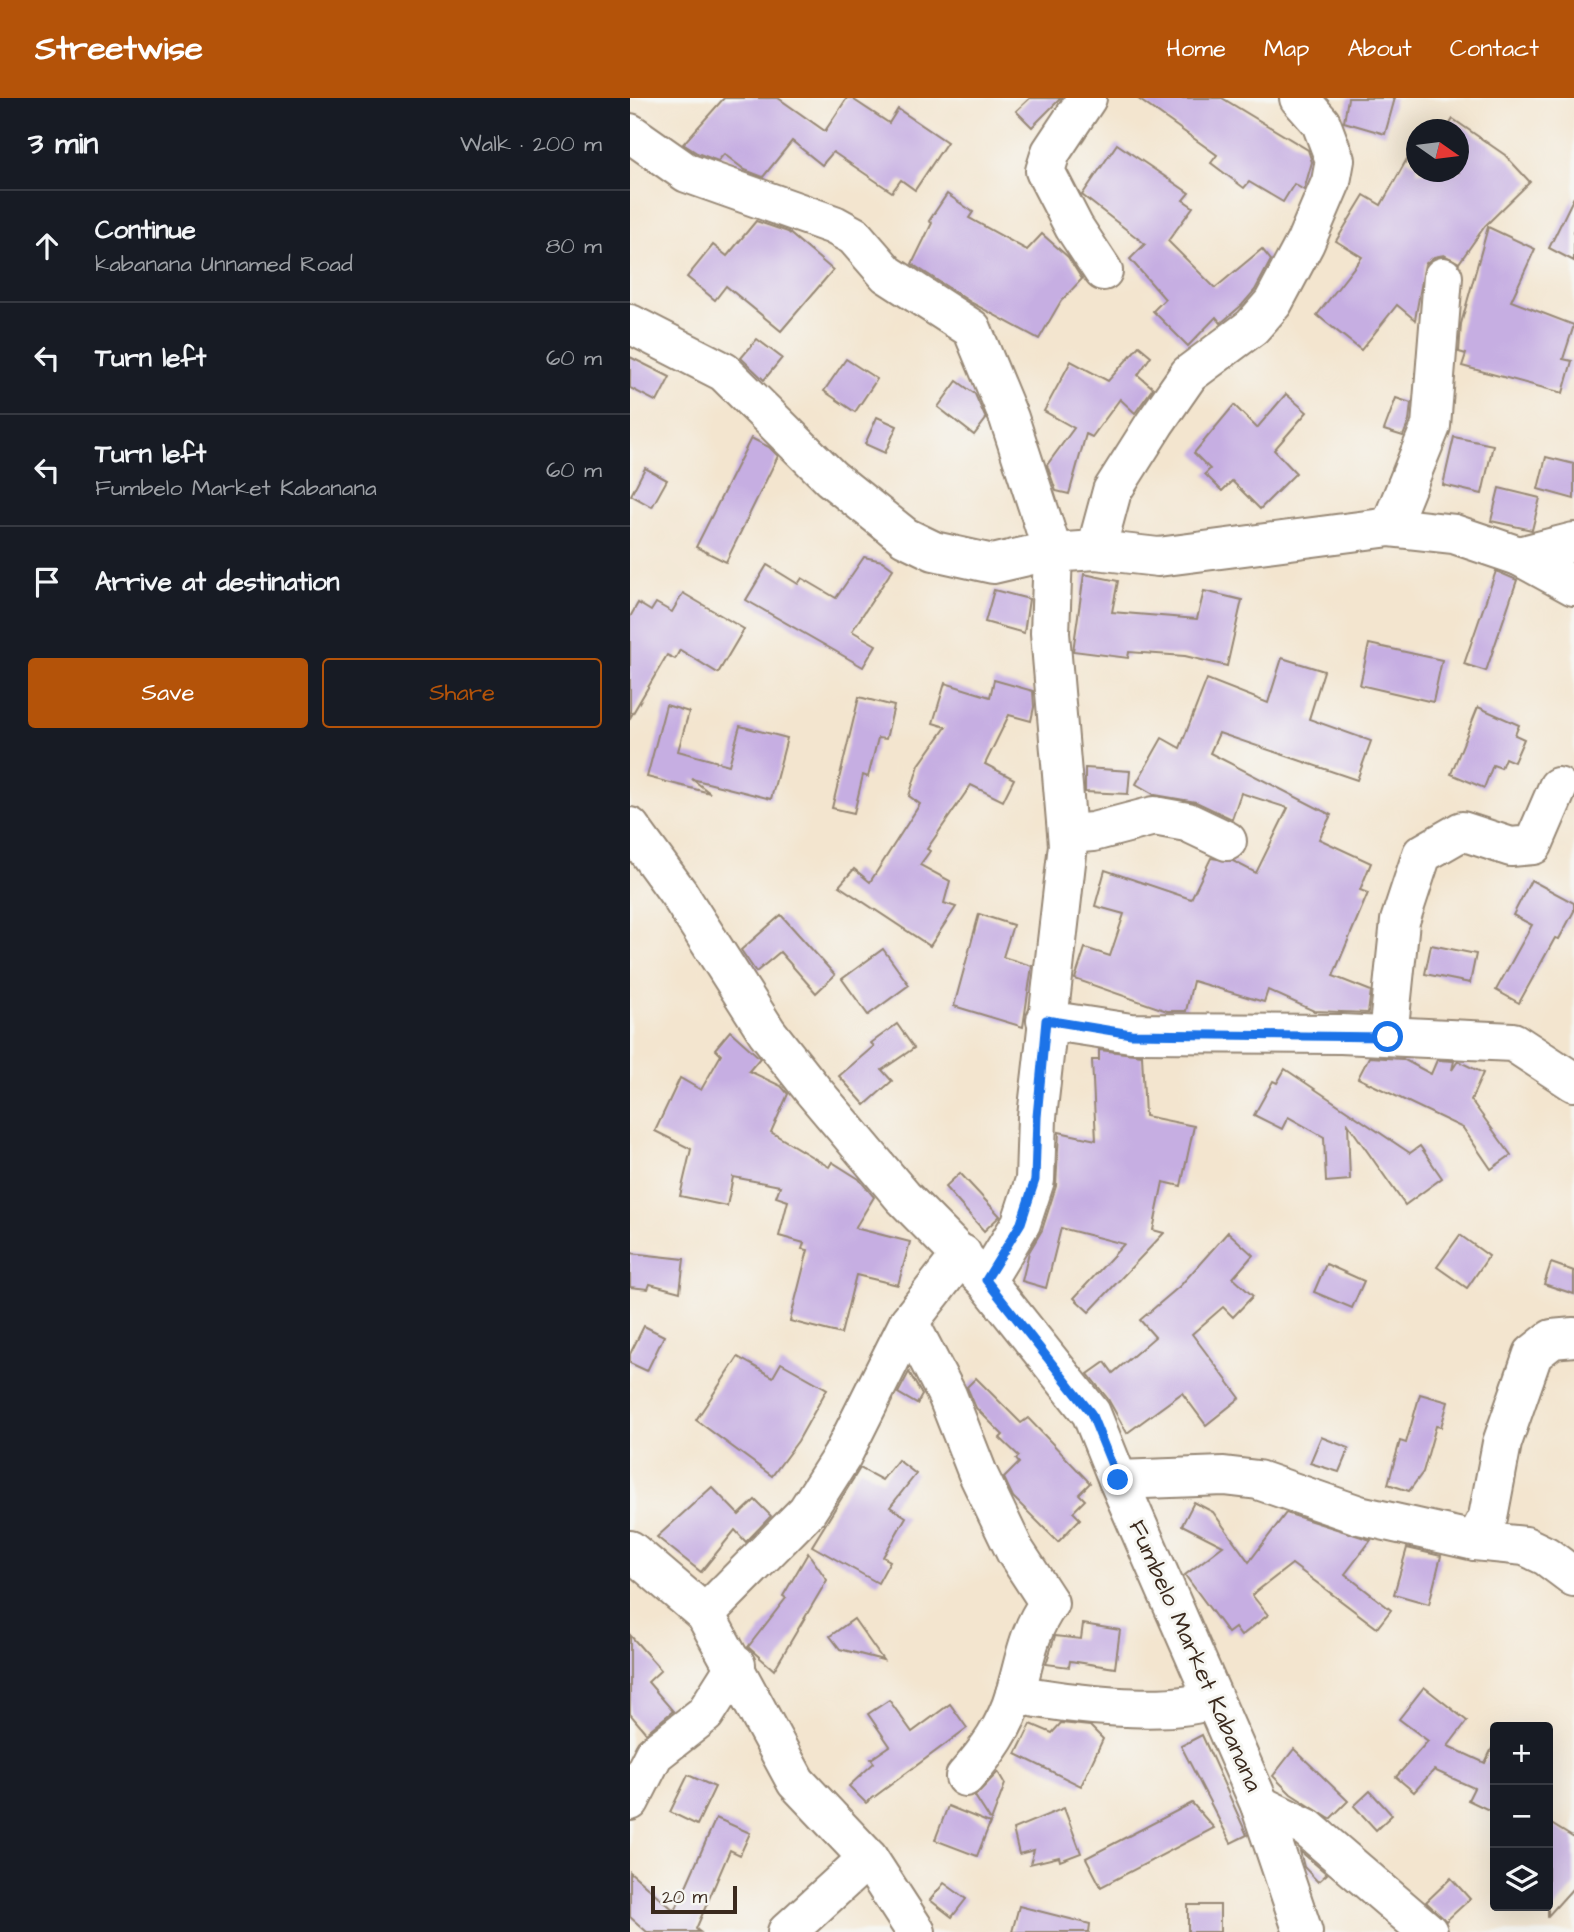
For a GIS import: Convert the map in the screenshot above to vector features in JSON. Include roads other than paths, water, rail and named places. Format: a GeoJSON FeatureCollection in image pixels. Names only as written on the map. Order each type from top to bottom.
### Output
{"type":"FeatureCollection","features":[{"type":"Feature","properties":{"kind":"street"},"geometry":{"type":"LineString","coordinates":[[1087,98],[1051,152],[1045,171],[1074,227],[1103,271]]}},
{"type":"Feature","properties":{"kind":"street"},"geometry":{"type":"LineString","coordinates":[[1096,550],[1112,491],[1155,423],[1189,374],[1252,327],[1273,303],[1305,243],[1331,182],[1335,160],[1321,123],[1300,98]]}},
{"type":"Feature","properties":{"kind":"street"},"geometry":{"type":"LineString","coordinates":[[630,133],[687,173],[834,225],[855,236],[887,274],[972,329],[1009,418],[1053,553],[1050,633],[1069,834],[1046,1020],[1037,1117],[1035,1180],[1021,1223],[909,1322],[842,1456],[807,1511],[705,1614]]}},
{"type":"Feature","properties":{"kind":"street"},"geometry":{"type":"LineString","coordinates":[[1390,527],[1431,426],[1443,277]]}},
{"type":"Feature","properties":{"kind":"street"},"geometry":{"type":"LineString","coordinates":[[630,324],[724,372],[831,478],[905,537],[934,551],[993,564],[1053,553],[1096,550],[1158,557],[1390,527],[1454,534],[1519,556],[1574,586]]}},
{"type":"Feature","properties":{"kind":"street"},"geometry":{"type":"LineString","coordinates":[[1519,556],[1574,542]]}},
{"type":"Feature","properties":{"kind":"street"},"geometry":{"type":"LineString","coordinates":[[1388,1037],[1400,921],[1422,854],[1462,831],[1511,847],[1533,845],[1558,787]]}},
{"type":"Feature","properties":{"kind":"street"},"geometry":{"type":"LineString","coordinates":[[1069,834],[1093,832],[1154,816],[1187,822],[1227,841]]}},
{"type":"Feature","properties":{"kind":"street","name":"Fumbelo Market Kabanana"},"geometry":{"type":"LineString","coordinates":[[630,827],[679,894],[775,1041],[903,1197],[974,1267],[1091,1413],[1212,1699],[1260,1805],[1303,1932]]}},
{"type":"Feature","properties":{"kind":"street"},"geometry":{"type":"LineString","coordinates":[[1046,1020],[1131,1034],[1388,1037],[1513,1042],[1574,1082]]}},
{"type":"Feature","properties":{"kind":"street"},"geometry":{"type":"LineString","coordinates":[[909,1322],[947,1395],[978,1474],[1015,1551],[1049,1603],[1035,1621],[1004,1723],[987,1752],[965,1777]]}},
{"type":"Feature","properties":{"kind":"street"},"geometry":{"type":"LineString","coordinates":[[1475,1541],[1488,1517],[1502,1443],[1533,1354],[1552,1339],[1574,1337]]}},
{"type":"Feature","properties":{"kind":"street"},"geometry":{"type":"LineString","coordinates":[[1118,1480],[1240,1476],[1359,1515],[1475,1541],[1525,1546],[1546,1556],[1574,1577]]}},
{"type":"Feature","properties":{"kind":"street"},"geometry":{"type":"LineString","coordinates":[[630,1550],[705,1614],[736,1665],[771,1739],[796,1782],[868,1858],[916,1932]]}},
{"type":"Feature","properties":{"kind":"street"},"geometry":{"type":"LineString","coordinates":[[630,1801],[654,1754],[705,1714],[736,1665]]}},
{"type":"Feature","properties":{"kind":"street"},"geometry":{"type":"LineString","coordinates":[[1015,1694],[1103,1706],[1181,1706],[1212,1699]]}},
{"type":"Feature","properties":{"kind":"street"},"geometry":{"type":"LineString","coordinates":[[1260,1805],[1307,1828],[1428,1932]]}},
{"type":"Feature","properties":{"kind":"street"},"geometry":{"type":"LineString","coordinates":[[787,1932],[868,1858]]}}]}
